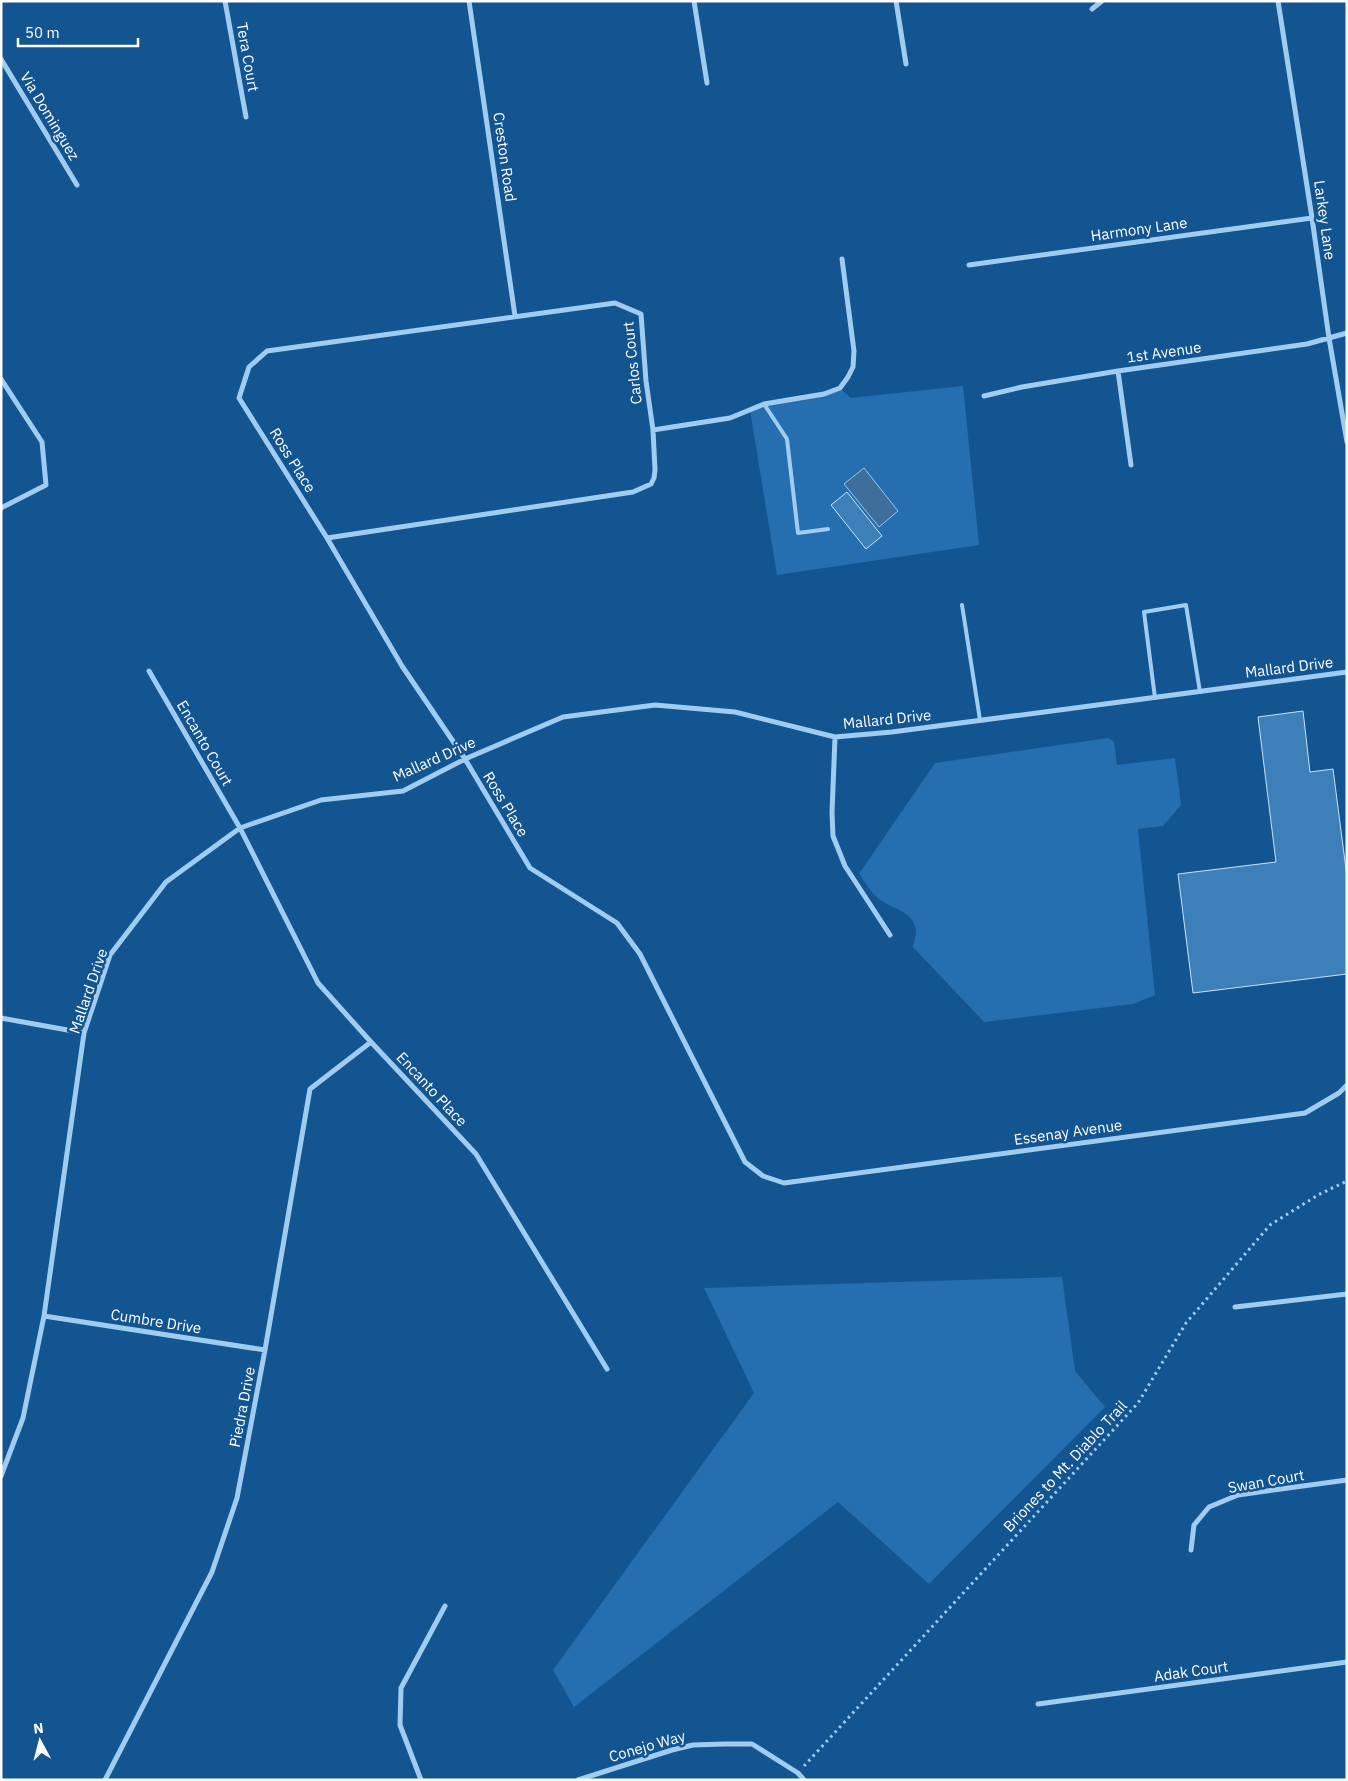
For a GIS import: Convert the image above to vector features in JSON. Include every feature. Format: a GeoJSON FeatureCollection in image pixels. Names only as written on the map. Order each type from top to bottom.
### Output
{"type":"FeatureCollection","features":[{"type":"Feature","properties":{"kind":"street","name":"Tera Court"},"geometry":{"type":"LineString","coordinates":[[225,1],[246,117]]}},
{"type":"Feature","properties":{"kind":"street","name":"Creston Road"},"geometry":{"type":"LineString","coordinates":[[469,1],[515,316]]}},
{"type":"Feature","properties":{"kind":"street"},"geometry":{"type":"LineString","coordinates":[[694,1],[707,83]]}},
{"type":"Feature","properties":{"kind":"street"},"geometry":{"type":"LineString","coordinates":[[896,1],[906,64]]}},
{"type":"Feature","properties":{"kind":"street"},"geometry":{"type":"LineString","coordinates":[[1092,9],[1102,1]]}},
{"type":"Feature","properties":{"kind":"street","name":"Larkey Lane"},"geometry":{"type":"LineString","coordinates":[[1278,1],[1329,338],[1347,442]]}},
{"type":"Feature","properties":{"kind":"street","name":"Via Dominguez"},"geometry":{"type":"LineString","coordinates":[[1,59],[77,185]]}},
{"type":"Feature","properties":{"kind":"street","name":"Harmony Lane"},"geometry":{"type":"LineString","coordinates":[[969,265],[1312,218]]}},
{"type":"Feature","properties":{"kind":"street"},"geometry":{"type":"LineString","coordinates":[[653,430],[730,418],[764,404],[824,394],[840,388],[853,367],[854,351],[842,259]]}},
{"type":"Feature","properties":{"kind":"street","name":"Carlos Court"},"geometry":{"type":"LineString","coordinates":[[239,398],[249,367],[268,351],[615,303],[640,314],[653,430],[655,470],[651,484],[633,492],[328,538]]}},
{"type":"Feature","properties":{"kind":"street","name":"1st Avenue"},"geometry":{"type":"LineString","coordinates":[[984,396],[1022,387],[1118,371],[1306,344],[1347,333]]}},
{"type":"Feature","properties":{"kind":"street"},"geometry":{"type":"LineString","coordinates":[[1118,371],[1131,465]]}},
{"type":"Feature","properties":{"kind":"street"},"geometry":{"type":"LineString","coordinates":[[1,379],[42,442],[46,485],[1,508]]}},
{"type":"Feature","properties":{"kind":"street","name":"Ross Place"},"geometry":{"type":"LineString","coordinates":[[239,398],[328,538],[402,666],[465,759],[530,868],[617,923],[640,954],[745,1162],[763,1176],[784,1183]]}},
{"type":"Feature","properties":{"kind":"street","name":"Encanto Court"},"geometry":{"type":"LineString","coordinates":[[148,671],[240,828]]}},
{"type":"Feature","properties":{"kind":"street","name":"Mallard Drive"},"geometry":{"type":"LineString","coordinates":[[1,1476],[23,1418],[44,1316],[84,1032],[110,955],[166,882],[240,828],[321,800],[403,791],[465,759],[563,717],[655,705],[734,712],[835,737],[892,732],[1347,672]]}},
{"type":"Feature","properties":{"kind":"street"},"geometry":{"type":"LineString","coordinates":[[835,737],[833,836],[844,866],[890,935]]}},
{"type":"Feature","properties":{"kind":"street","name":"Encanto Place"},"geometry":{"type":"LineString","coordinates":[[240,828],[318,983],[476,1154],[607,1368]]}},
{"type":"Feature","properties":{"kind":"street"},"geometry":{"type":"LineString","coordinates":[[1,1018],[84,1032]]}},
{"type":"Feature","properties":{"kind":"street","name":"Piedra Drive"},"geometry":{"type":"LineString","coordinates":[[104,1780],[212,1572],[237,1498],[265,1350],[310,1089],[371,1042]]}},
{"type":"Feature","properties":{"kind":"street","name":"Essenay Avenue"},"geometry":{"type":"LineString","coordinates":[[784,1183],[1305,1113],[1339,1093],[1347,1085]]}},
{"type":"Feature","properties":{"kind":"street"},"geometry":{"type":"LineString","coordinates":[[1235,1307],[1347,1294]]}},
{"type":"Feature","properties":{"kind":"street","name":"Cumbre Drive"},"geometry":{"type":"LineString","coordinates":[[44,1316],[265,1350]]}},
{"type":"Feature","properties":{"kind":"street","name":"Swan Court"},"geometry":{"type":"LineString","coordinates":[[1191,1550],[1194,1525],[1210,1507],[1238,1495],[1347,1480]]}},
{"type":"Feature","properties":{"kind":"street"},"geometry":{"type":"LineString","coordinates":[[420,1780],[400,1725],[401,1688],[444,1606]]}},
{"type":"Feature","properties":{"kind":"street","name":"Adak Court"},"geometry":{"type":"LineString","coordinates":[[1038,1704],[1347,1662]]}},
{"type":"Feature","properties":{"kind":"street","name":"Conejo Way"},"geometry":{"type":"LineString","coordinates":[[578,1780],[672,1750],[693,1745],[724,1744],[752,1744],[798,1773],[804,1780]]}},
{"type":"Feature","properties":{"kind":"lane"},"geometry":{"type":"LineString","coordinates":[[764,404],[787,439],[798,533],[828,528]]}},
{"type":"Feature","properties":{"kind":"lane"},"geometry":{"type":"LineString","coordinates":[[962,605],[980,720]]}},
{"type":"Feature","properties":{"kind":"lane"},"geometry":{"type":"LineString","coordinates":[[1155,698],[1144,612],[1186,605],[1200,692]]}},
{"type":"Feature","properties":{"kind":"path","name":"Briones to Mt. Diablo Trail"},"geometry":{"type":"LineString","coordinates":[[798,1773],[1138,1403],[1186,1324],[1270,1225],[1318,1195],[1347,1180]]}},
{"type":"Feature","properties":{"kind":"shaded area"},"geometry":{"type":"Polygon","coordinates":[[[963,386],[979,545],[777,575],[750,410],[764,404],[789,401],[840,388],[851,398],[963,386]]]}},
{"type":"Feature","properties":{"kind":"shaded area"},"geometry":{"type":"Polygon","coordinates":[[[864,468],[898,511],[879,527],[844,484],[864,468]]]}},
{"type":"Feature","properties":{"kind":"shaded area"},"geometry":{"type":"Polygon","coordinates":[[[1108,738],[1114,742],[1117,765],[1175,758],[1181,805],[1163,826],[1138,829],[1155,995],[1133,1004],[984,1022],[913,947],[916,931],[911,919],[902,911],[876,897],[859,874],[935,763],[1108,738]]]}},
{"type":"Feature","properties":{"kind":"shaded area"},"geometry":{"type":"Polygon","coordinates":[[[1062,1277],[1075,1371],[1105,1407],[929,1584],[838,1502],[574,1707],[553,1670],[754,1393],[704,1288],[1062,1277]]]}},
{"type":"Feature","properties":{"kind":"building"},"geometry":{"type":"Polygon","coordinates":[[[847,492],[882,536],[866,549],[831,505],[847,492]]]}},
{"type":"Feature","properties":{"kind":"building"},"geometry":{"type":"Polygon","coordinates":[[[1303,711],[1310,772],[1333,769],[1347,877],[1347,974],[1193,993],[1178,874],[1276,862],[1258,717],[1303,711]]]}}]}
